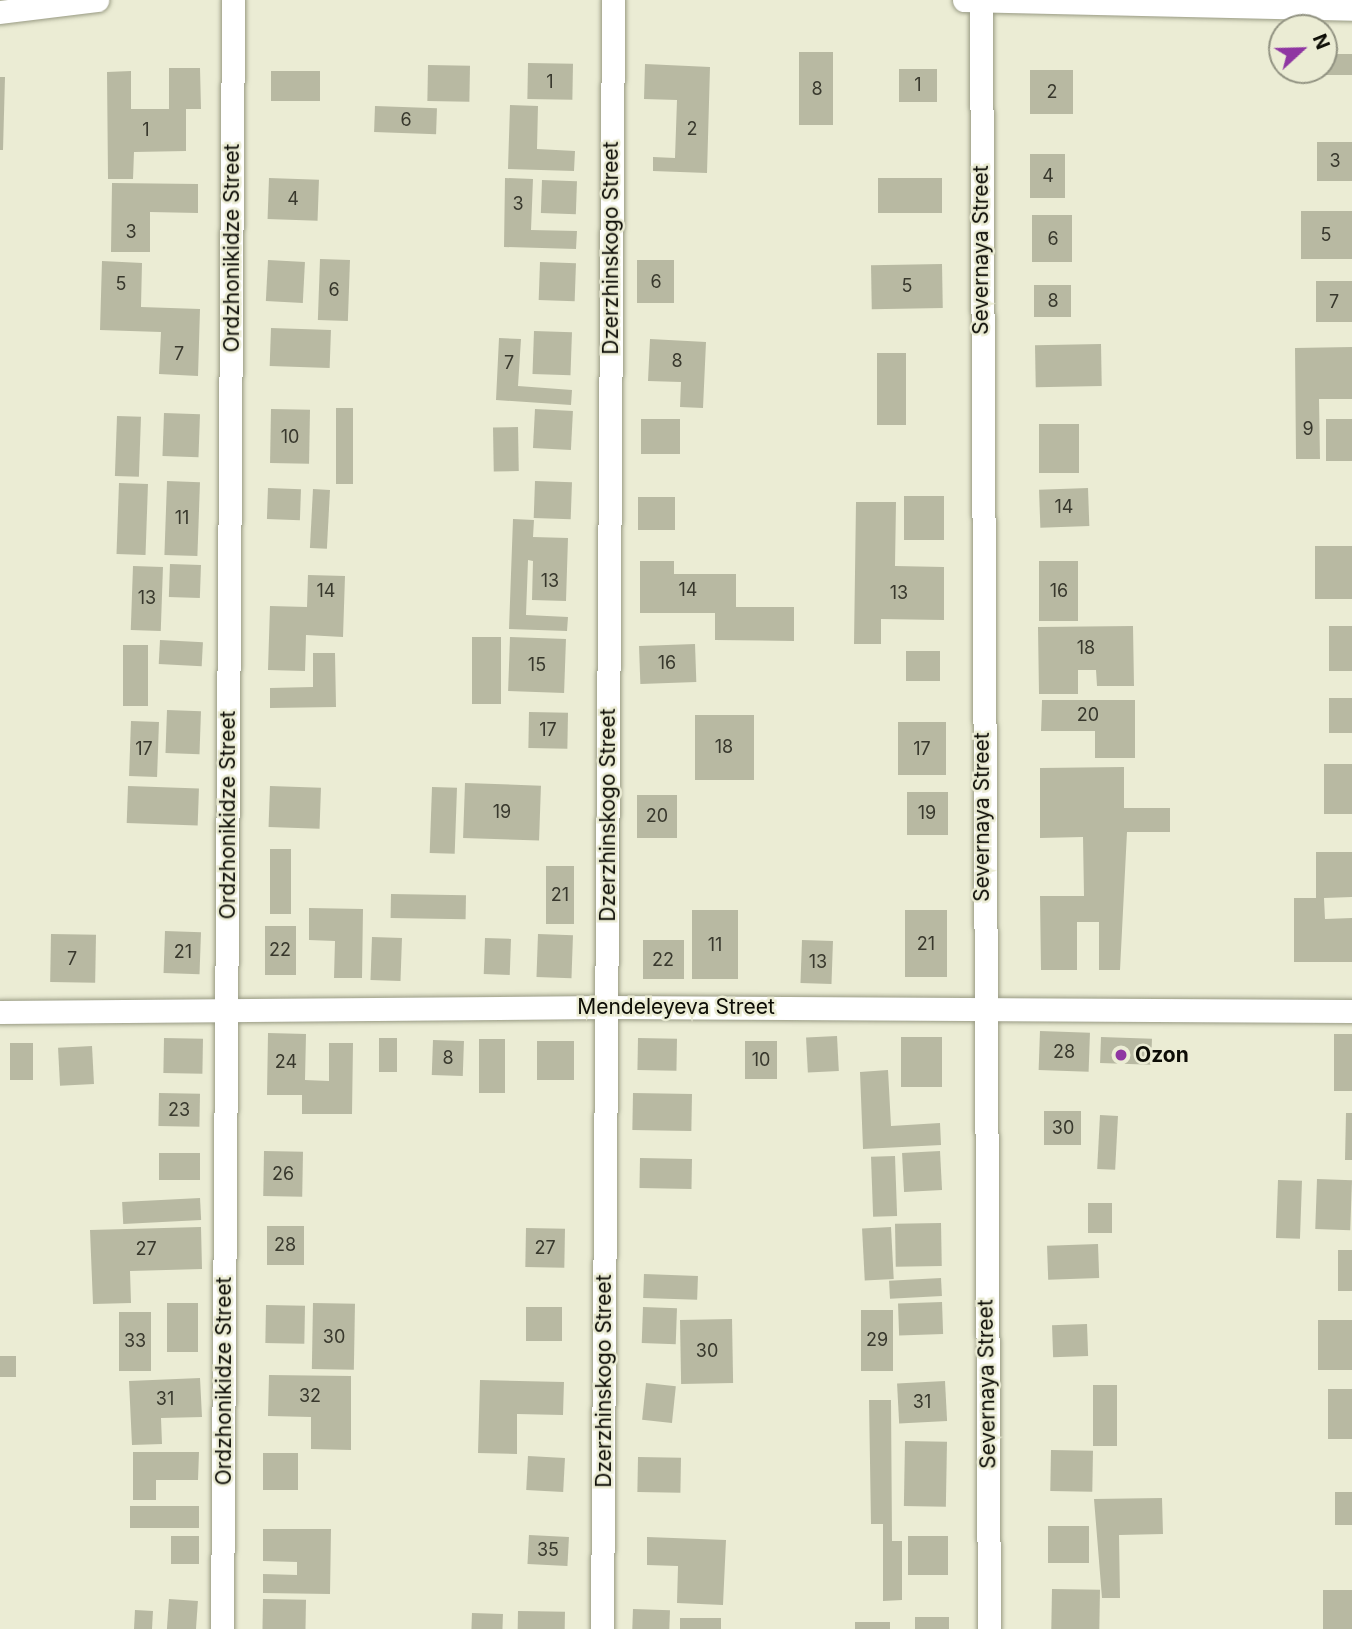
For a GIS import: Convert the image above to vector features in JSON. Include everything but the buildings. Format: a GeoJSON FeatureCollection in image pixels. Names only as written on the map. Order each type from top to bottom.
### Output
{"type":"FeatureCollection","features":[{"type":"Feature","properties":{"kind":"street"},"geometry":{"type":"LineString","coordinates":[[0,12],[97,0]]}},
{"type":"Feature","properties":{"kind":"street","name":"Ordzhonikidze Street"},"geometry":{"type":"LineString","coordinates":[[222,1629],[233,0]]}},
{"type":"Feature","properties":{"kind":"street","name":"Dzerzhinskogo Street"},"geometry":{"type":"LineString","coordinates":[[602,1629],[613,0]]}},
{"type":"Feature","properties":{"kind":"street"},"geometry":{"type":"LineString","coordinates":[[973,2],[1352,9]]}},
{"type":"Feature","properties":{"kind":"street","name":"Severnaya Street"},"geometry":{"type":"LineString","coordinates":[[973,2],[989,1629]]}},
{"type":"Feature","properties":{"kind":"street","name":"Mendeleyeva Street"},"geometry":{"type":"LineString","coordinates":[[0,1012],[607,1007],[1352,1011]]}},
{"type":"Feature","properties":{"kind":"place","name":"Ozon"},"geometry":{"type":"Point","coordinates":[1121,1055]}}]}
